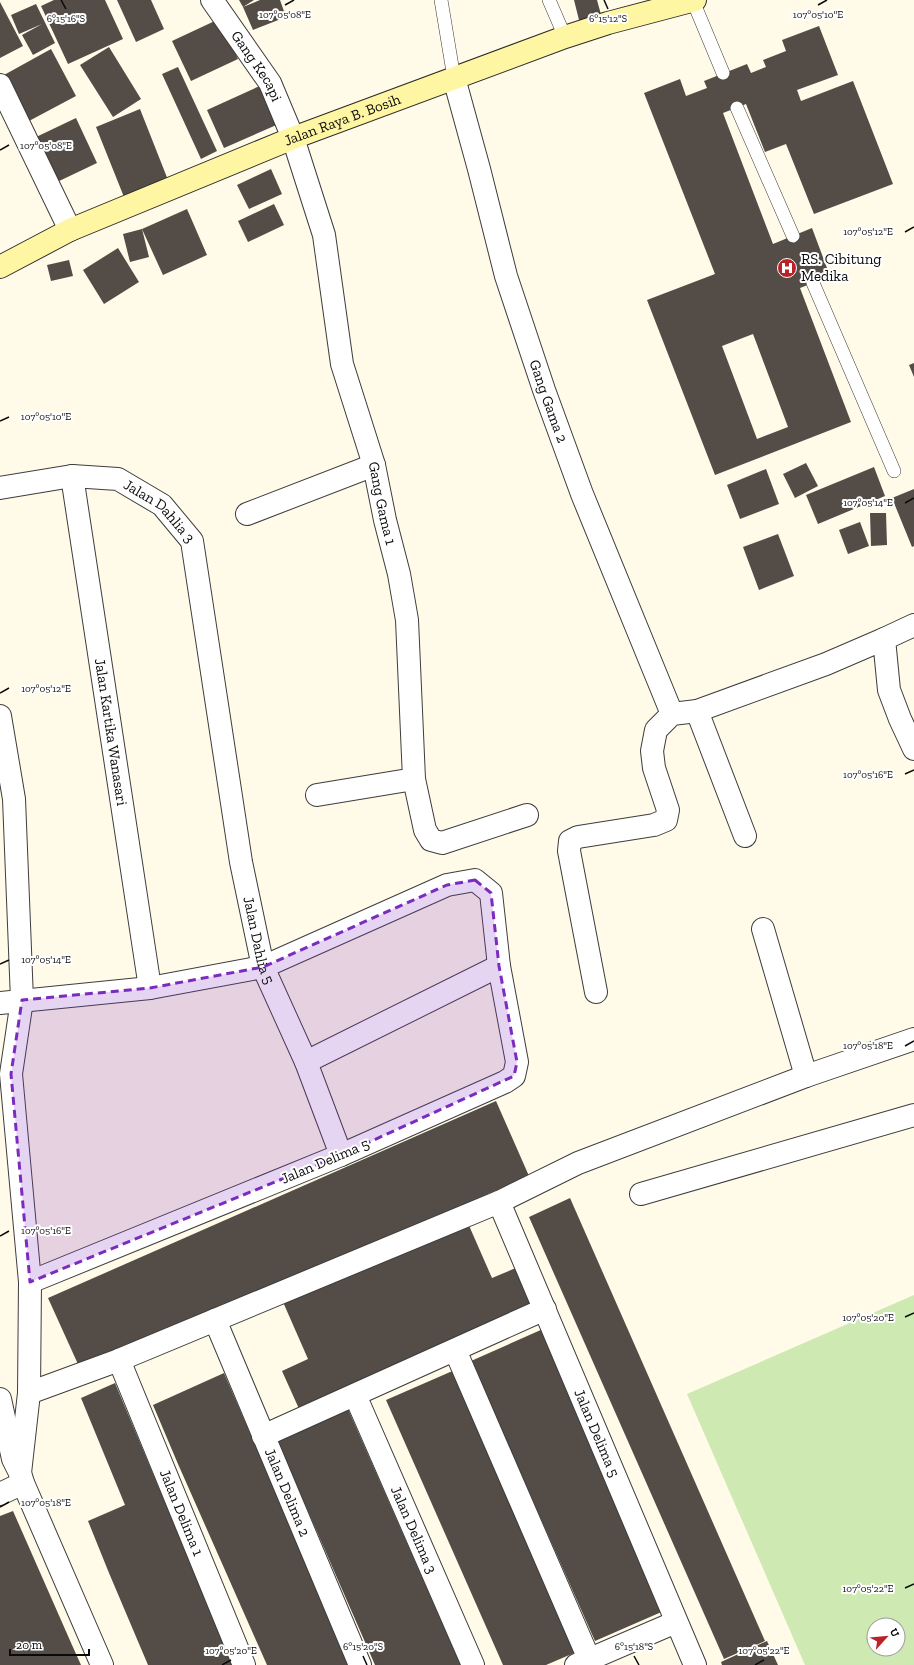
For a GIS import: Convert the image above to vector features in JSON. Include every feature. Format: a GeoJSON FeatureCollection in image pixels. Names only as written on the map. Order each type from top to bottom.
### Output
{"type":"FeatureCollection","features":[{"type":"Feature","properties":{"kind":"main road","name":"Jalan Raya B. Bosih"},"geometry":{"type":"LineString","coordinates":[[0,267],[70,230],[293,138],[608,22],[694,0]]}},
{"type":"Feature","properties":{"kind":"street","name":"Gang Kecapi"},"geometry":{"type":"LineString","coordinates":[[212,0],[270,83],[293,138]]}},
{"type":"Feature","properties":{"kind":"street","name":"Gang Gama 2"},"geometry":{"type":"LineString","coordinates":[[454,78],[506,276],[544,390],[582,494],[672,714]]}},
{"type":"Feature","properties":{"kind":"street"},"geometry":{"type":"LineString","coordinates":[[0,85],[70,230]]}},
{"type":"Feature","properties":{"kind":"street","name":"Gang Gama 1"},"geometry":{"type":"LineString","coordinates":[[293,138],[324,235],[342,364],[374,465],[385,520],[399,574],[407,620],[414,779],[425,830],[431,840],[442,843],[527,815]]}},
{"type":"Feature","properties":{"kind":"street"},"geometry":{"type":"LineString","coordinates":[[247,514],[374,465]]}},
{"type":"Feature","properties":{"kind":"street","name":"Jalan Dahlia 3"},"geometry":{"type":"LineString","coordinates":[[0,488],[72,476],[118,479],[162,505],[192,541],[219,713]]}},
{"type":"Feature","properties":{"kind":"street","name":"Jalan Kartika Wanasari"},"geometry":{"type":"LineString","coordinates":[[72,476],[150,988]]}},
{"type":"Feature","properties":{"kind":"street"},"geometry":{"type":"LineString","coordinates":[[596,992],[569,851],[570,841],[578,837],[654,825],[666,820],[668,810],[654,768],[652,751],[656,730],[672,714],[697,711],[826,664],[914,625]]}},
{"type":"Feature","properties":{"kind":"street"},"geometry":{"type":"LineString","coordinates":[[884,639],[889,690],[914,749]]}},
{"type":"Feature","properties":{"kind":"street"},"geometry":{"type":"LineString","coordinates":[[697,711],[745,836]]}},
{"type":"Feature","properties":{"kind":"street","name":"Jalan Dahlia 5"},"geometry":{"type":"LineString","coordinates":[[219,713],[241,862],[263,968],[306,1062],[341,1155]]}},
{"type":"Feature","properties":{"kind":"street"},"geometry":{"type":"LineString","coordinates":[[0,716],[14,799],[22,1000],[11,1074],[30,1282],[29,1393],[16,1467],[0,1494]]}},
{"type":"Feature","properties":{"kind":"street"},"geometry":{"type":"LineString","coordinates":[[317,795],[414,779]]}},
{"type":"Feature","properties":{"kind":"street","name":"Jalan Delima 5"},"geometry":{"type":"LineString","coordinates":[[0,1003],[150,988],[263,968],[447,885],[475,880],[491,893],[499,966],[516,1062],[514,1076],[505,1082],[341,1155],[30,1282]]}},
{"type":"Feature","properties":{"kind":"street"},"geometry":{"type":"LineString","coordinates":[[763,929],[806,1076]]}},
{"type":"Feature","properties":{"kind":"street"},"geometry":{"type":"LineString","coordinates":[[306,1062],[499,966]]}},
{"type":"Feature","properties":{"kind":"street"},"geometry":{"type":"LineString","coordinates":[[29,1393],[119,1360],[499,1202],[578,1163],[806,1076],[914,1039]]}},
{"type":"Feature","properties":{"kind":"street"},"geometry":{"type":"LineString","coordinates":[[641,1194],[914,1115]]}},
{"type":"Feature","properties":{"kind":"street","name":"Jalan Delima 5"},"geometry":{"type":"LineString","coordinates":[[499,1202],[694,1665]]}},
{"type":"Feature","properties":{"kind":"street"},"geometry":{"type":"LineString","coordinates":[[263,1436],[545,1309]]}},
{"type":"Feature","properties":{"kind":"street","name":"Jalan Delima 2"},"geometry":{"type":"LineString","coordinates":[[215,1320],[360,1665]]}},
{"type":"Feature","properties":{"kind":"street"},"geometry":{"type":"LineString","coordinates":[[455,1350],[583,1662],[676,1622]]}},
{"type":"Feature","properties":{"kind":"street","name":"Jalan Delima 1"},"geometry":{"type":"LineString","coordinates":[[119,1360],[244,1665]]}},
{"type":"Feature","properties":{"kind":"street","name":"Jalan Delima 3"},"geometry":{"type":"LineString","coordinates":[[355,1395],[473,1665]]}},
{"type":"Feature","properties":{"kind":"street"},"geometry":{"type":"LineString","coordinates":[[0,1399],[16,1467],[102,1665]]}},
{"type":"Feature","properties":{"kind":"lane"},"geometry":{"type":"LineString","coordinates":[[441,0],[454,78]]}},
{"type":"Feature","properties":{"kind":"lane"},"geometry":{"type":"LineString","coordinates":[[549,0],[565,37]]}},
{"type":"Feature","properties":{"kind":"lane"},"geometry":{"type":"LineString","coordinates":[[694,0],[723,73]]}},
{"type":"Feature","properties":{"kind":"lane"},"geometry":{"type":"LineString","coordinates":[[737,108],[793,236]]}},
{"type":"Feature","properties":{"kind":"lane"},"geometry":{"type":"LineString","coordinates":[[813,283],[894,471]]}},
{"type":"Feature","properties":{"kind":"highlighted area"},"geometry":{"type":"Polygon","coordinates":[[[475,880],[491,893],[499,966],[517,1062],[514,1076],[341,1155],[30,1282],[11,1074],[22,1000],[150,988],[263,967],[447,885],[475,880]]]}},
{"type":"Feature","properties":{"kind":"green space"},"geometry":{"type":"Polygon","coordinates":[[[914,1295],[914,1665],[805,1665],[687,1394],[914,1295]]]}},
{"type":"Feature","properties":{"kind":"building"},"geometry":{"type":"Polygon","coordinates":[[[54,0],[105,0],[123,39],[68,64],[41,6],[54,0]]]}},
{"type":"Feature","properties":{"kind":"building"},"geometry":{"type":"Polygon","coordinates":[[[117,0],[151,0],[164,29],[136,42],[117,0]]]}},
{"type":"Feature","properties":{"kind":"building"},"geometry":{"type":"Polygon","coordinates":[[[239,0],[254,0],[243,7],[239,0]]]}},
{"type":"Feature","properties":{"kind":"building"},"geometry":{"type":"Polygon","coordinates":[[[260,0],[280,0],[286,17],[253,30],[243,7],[260,0]]]}},
{"type":"Feature","properties":{"kind":"building"},"geometry":{"type":"Polygon","coordinates":[[[574,0],[597,0],[603,22],[581,28],[574,0]]]}},
{"type":"Feature","properties":{"kind":"building"},"geometry":{"type":"Polygon","coordinates":[[[0,2],[23,46],[0,58],[0,2]]]}},
{"type":"Feature","properties":{"kind":"building"},"geometry":{"type":"Polygon","coordinates":[[[36,4],[55,43],[33,55],[22,35],[42,24],[19,34],[11,15],[36,4]]]}},
{"type":"Feature","properties":{"kind":"building"},"geometry":{"type":"Polygon","coordinates":[[[219,19],[238,59],[191,81],[172,41],[219,19]]]}},
{"type":"Feature","properties":{"kind":"building"},"geometry":{"type":"Polygon","coordinates":[[[819,26],[838,75],[797,90],[801,101],[853,81],[893,184],[814,214],[786,144],[765,152],[746,104],[723,113],[773,244],[812,228],[830,276],[800,288],[851,422],[715,475],[647,300],[715,274],[644,93],[680,79],[686,96],[707,88],[704,81],[747,64],[751,73],[766,67],[763,60],[786,51],[782,40],[819,26]],[[753,334],[722,346],[757,439],[788,427],[753,334]]]}},
{"type":"Feature","properties":{"kind":"building"},"geometry":{"type":"Polygon","coordinates":[[[109,47],[141,99],[113,117],[80,65],[109,47]]]}},
{"type":"Feature","properties":{"kind":"building"},"geometry":{"type":"Polygon","coordinates":[[[51,49],[76,96],[29,121],[4,75],[51,49]]]}},
{"type":"Feature","properties":{"kind":"building"},"geometry":{"type":"Polygon","coordinates":[[[178,67],[217,151],[201,159],[162,74],[178,67]]]}},
{"type":"Feature","properties":{"kind":"building"},"geometry":{"type":"Polygon","coordinates":[[[264,84],[281,123],[224,148],[207,110],[264,84]]]}},
{"type":"Feature","properties":{"kind":"building"},"geometry":{"type":"Polygon","coordinates":[[[140,109],[168,180],[124,197],[96,127],[140,109]]]}},
{"type":"Feature","properties":{"kind":"building"},"geometry":{"type":"Polygon","coordinates":[[[76,118],[97,163],[55,183],[34,138],[76,118]]]}},
{"type":"Feature","properties":{"kind":"building"},"geometry":{"type":"Polygon","coordinates":[[[271,169],[282,194],[249,209],[237,185],[271,169]]]}},
{"type":"Feature","properties":{"kind":"building"},"geometry":{"type":"Polygon","coordinates":[[[274,204],[284,225],[248,242],[238,221],[274,204]]]}},
{"type":"Feature","properties":{"kind":"building"},"geometry":{"type":"Polygon","coordinates":[[[187,209],[207,255],[163,275],[142,229],[187,209]]]}},
{"type":"Feature","properties":{"kind":"building"},"geometry":{"type":"Polygon","coordinates":[[[142,229],[149,257],[130,262],[123,234],[142,229]]]}},
{"type":"Feature","properties":{"kind":"building"},"geometry":{"type":"Polygon","coordinates":[[[118,248],[139,282],[104,304],[83,270],[118,248]]]}},
{"type":"Feature","properties":{"kind":"building"},"geometry":{"type":"Polygon","coordinates":[[[69,260],[73,276],[51,281],[47,265],[69,260]]]}},
{"type":"Feature","properties":{"kind":"building"},"geometry":{"type":"Polygon","coordinates":[[[914,363],[914,377],[909,365],[914,363]]]}},
{"type":"Feature","properties":{"kind":"building"},"geometry":{"type":"Polygon","coordinates":[[[806,463],[818,486],[795,498],[783,474],[806,463]]]}},
{"type":"Feature","properties":{"kind":"building"},"geometry":{"type":"Polygon","coordinates":[[[874,467],[885,496],[818,524],[806,495],[874,467]]]}},
{"type":"Feature","properties":{"kind":"building"},"geometry":{"type":"Polygon","coordinates":[[[766,469],[779,504],[740,519],[727,485],[766,469]]]}},
{"type":"Feature","properties":{"kind":"building"},"geometry":{"type":"Polygon","coordinates":[[[914,489],[914,546],[912,547],[892,498],[914,489]]]}},
{"type":"Feature","properties":{"kind":"building"},"geometry":{"type":"Polygon","coordinates":[[[870,513],[886,513],[887,545],[871,546],[870,513]]]}},
{"type":"Feature","properties":{"kind":"building"},"geometry":{"type":"Polygon","coordinates":[[[860,522],[869,546],[848,554],[839,530],[860,522]]]}},
{"type":"Feature","properties":{"kind":"building"},"geometry":{"type":"Polygon","coordinates":[[[778,534],[794,576],[759,590],[743,547],[778,534]]]}},
{"type":"Feature","properties":{"kind":"building"},"geometry":{"type":"Polygon","coordinates":[[[496,1101],[529,1176],[82,1373],[48,1298],[496,1101]]]}},
{"type":"Feature","properties":{"kind":"building"},"geometry":{"type":"Polygon","coordinates":[[[570,1198],[765,1641],[724,1659],[529,1217],[570,1198]]]}},
{"type":"Feature","properties":{"kind":"building"},"geometry":{"type":"Polygon","coordinates":[[[467,1221],[492,1278],[518,1267],[536,1307],[300,1411],[282,1371],[308,1359],[283,1302],[467,1221]]]}},
{"type":"Feature","properties":{"kind":"building"},"geometry":{"type":"Polygon","coordinates":[[[543,1329],[666,1610],[595,1641],[471,1361],[543,1329]]]}},
{"type":"Feature","properties":{"kind":"building"},"geometry":{"type":"Polygon","coordinates":[[[457,1369],[581,1650],[546,1665],[503,1665],[386,1400],[457,1369]]]}},
{"type":"Feature","properties":{"kind":"building"},"geometry":{"type":"Polygon","coordinates":[[[224,1373],[353,1665],[267,1665],[178,1464],[153,1405],[224,1373]]]}},
{"type":"Feature","properties":{"kind":"building"},"geometry":{"type":"Polygon","coordinates":[[[115,1383],[233,1665],[148,1665],[109,1573],[88,1521],[125,1505],[81,1398],[115,1383]]]}},
{"type":"Feature","properties":{"kind":"building"},"geometry":{"type":"Polygon","coordinates":[[[348,1409],[461,1665],[375,1665],[277,1440],[348,1409]]]}},
{"type":"Feature","properties":{"kind":"building"},"geometry":{"type":"Polygon","coordinates":[[[13,1511],[81,1665],[0,1665],[0,1516],[13,1511]]]}},
{"type":"Feature","properties":{"kind":"building"},"geometry":{"type":"Polygon","coordinates":[[[767,1641],[778,1665],[722,1665],[721,1662],[767,1641]]]}},
{"type":"Feature","properties":{"kind":"place","name":"RS. Cibitung Medika"},"geometry":{"type":"Point","coordinates":[787,268]}}]}
